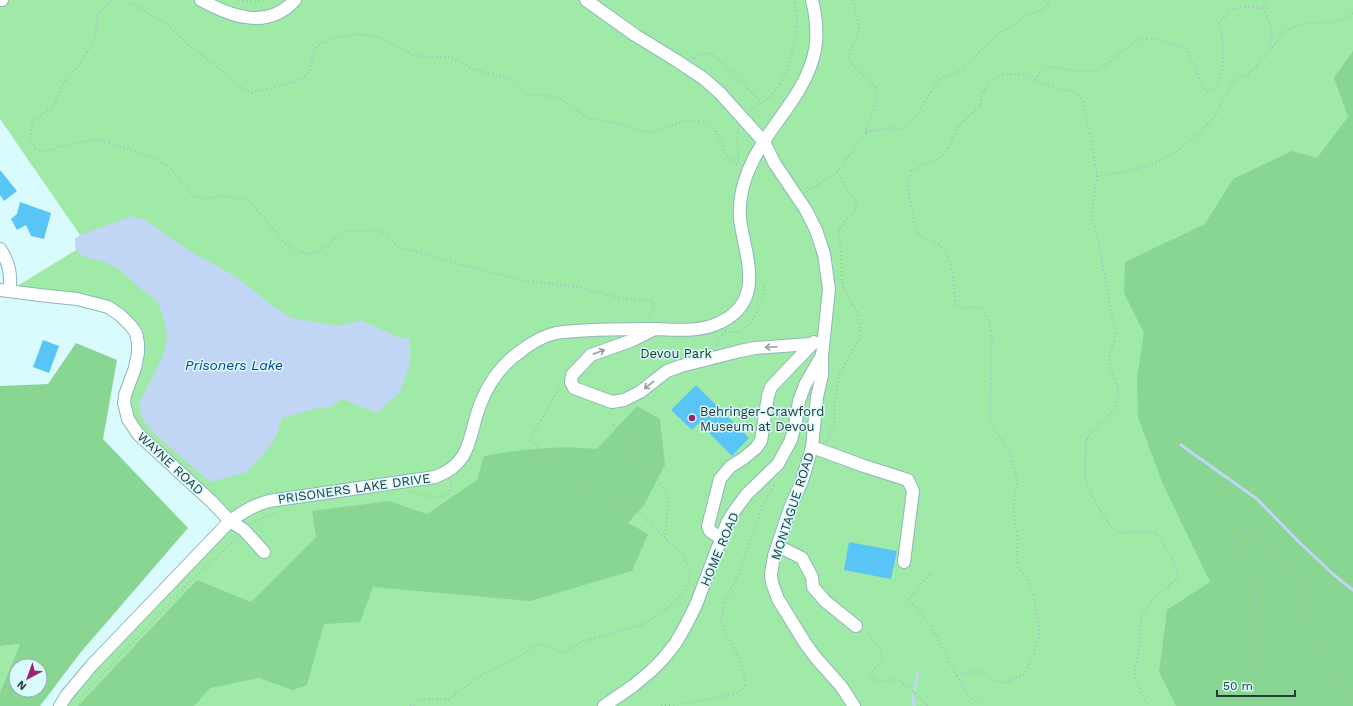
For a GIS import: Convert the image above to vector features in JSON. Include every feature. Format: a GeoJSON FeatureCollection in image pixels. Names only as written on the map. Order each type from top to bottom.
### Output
{"type":"FeatureCollection","features":[{"type":"Feature","properties":{"kind":"street"},"geometry":{"type":"LineString","coordinates":[[201,0],[217,9],[238,16],[252,18],[278,14],[289,7],[295,0]]}},
{"type":"Feature","properties":{"kind":"street","name":"MONTAGUE ROAD"},"geometry":{"type":"LineString","coordinates":[[586,0],[635,35],[703,78],[720,93],[764,142],[777,168],[806,210],[816,230],[824,254],[829,289],[822,356],[822,375],[817,397],[812,437],[817,449],[790,508],[774,556],[771,574],[772,583],[778,599],[805,643],[841,686],[854,706]]}},
{"type":"Feature","properties":{"kind":"street"},"geometry":{"type":"LineString","coordinates":[[764,142],[802,85],[811,64],[815,50],[816,29],[816,16],[812,0]]}},
{"type":"Feature","properties":{"kind":"street","name":"PRISONERS LAKE DRIVE"},"geometry":{"type":"LineString","coordinates":[[60,706],[66,696],[92,665],[230,521],[246,510],[257,504],[270,501],[435,477],[453,468],[469,446],[480,405],[489,385],[500,370],[520,351],[536,340],[555,333],[618,329],[635,335],[654,329],[683,330],[711,327],[734,314],[748,293],[750,277],[740,216],[741,193],[749,168],[764,142]]}},
{"type":"Feature","properties":{"kind":"street"},"geometry":{"type":"LineString","coordinates":[[0,249],[6,257],[10,270],[10,285],[4,291]]}},
{"type":"Feature","properties":{"kind":"street","name":"WAYNE ROAD"},"geometry":{"type":"LineString","coordinates":[[4,291],[77,299],[99,304],[120,315],[131,326],[136,333],[138,353],[135,368],[125,395],[124,403],[128,419],[138,434],[212,502],[230,521],[244,530],[264,552]]}},
{"type":"Feature","properties":{"kind":"street"},"geometry":{"type":"LineString","coordinates":[[722,539],[710,531],[708,526],[720,479],[730,467],[744,458],[762,441],[768,396],[771,387],[825,329]]}},
{"type":"Feature","properties":{"kind":"street"},"geometry":{"type":"LineString","coordinates":[[635,335],[591,355],[572,375],[571,382],[574,388],[612,402],[624,400],[640,392],[667,371],[681,366],[755,348],[810,344]]}},
{"type":"Feature","properties":{"kind":"street","name":"HOME ROAD"},"geometry":{"type":"LineString","coordinates":[[604,706],[652,671],[675,644],[696,605],[728,523],[735,510],[747,494],[778,464],[791,440],[804,385],[822,356]]}},
{"type":"Feature","properties":{"kind":"street"},"geometry":{"type":"LineString","coordinates":[[817,449],[908,480],[913,491],[904,562]]}},
{"type":"Feature","properties":{"kind":"street"},"geometry":{"type":"LineString","coordinates":[[778,546],[802,558],[812,577],[813,587],[825,601],[856,626]]}},
{"type":"Feature","properties":{"kind":"path"},"geometry":{"type":"LineString","coordinates":[[112,0],[98,14],[95,38],[80,64],[64,82],[53,108],[33,119],[30,138],[37,150],[46,152],[58,147],[95,139],[145,154],[170,167],[194,196],[204,199],[223,196],[249,201],[284,242],[297,251],[311,254],[323,248],[344,232],[376,230],[387,234],[398,247],[519,280],[577,288],[622,298],[653,301],[655,306],[653,312],[635,335]]}},
{"type":"Feature","properties":{"kind":"path"},"geometry":{"type":"LineString","coordinates":[[127,0],[165,23],[239,86],[251,93],[289,84],[302,79],[309,72],[313,53],[317,46],[338,38],[357,34],[379,37],[415,56],[451,56],[472,69],[486,74],[498,75],[510,79],[527,95],[549,96],[561,99],[588,118],[647,132],[660,130],[684,121],[694,120],[703,122],[715,129],[725,154],[739,166],[737,136],[738,125]]}},
{"type":"Feature","properties":{"kind":"path"},"geometry":{"type":"LineString","coordinates":[[239,0],[255,2],[265,0]]}},
{"type":"Feature","properties":{"kind":"path"},"geometry":{"type":"LineString","coordinates":[[747,113],[768,98],[776,90],[789,62],[794,44],[797,21],[794,0]]}},
{"type":"Feature","properties":{"kind":"path"},"geometry":{"type":"LineString","coordinates":[[796,195],[808,192],[838,171],[866,132],[875,106],[877,95],[875,87],[853,65],[848,57],[859,28],[853,0]]}},
{"type":"Feature","properties":{"kind":"path"},"geometry":{"type":"LineString","coordinates":[[866,132],[890,128],[901,129],[908,126],[941,78],[962,70],[992,39],[1023,18],[1043,9],[1048,5],[1049,0]]}},
{"type":"Feature","properties":{"kind":"path"},"geometry":{"type":"LineString","coordinates":[[1267,0],[1263,8],[1272,29],[1270,50]]}},
{"type":"Feature","properties":{"kind":"path"},"geometry":{"type":"LineString","coordinates":[[1036,80],[1040,72],[1046,66],[1076,71],[1095,71],[1104,67],[1137,42],[1149,39],[1171,43],[1186,49],[1205,91],[1215,88],[1222,72],[1224,48],[1219,23],[1231,10],[1243,7],[1263,8]]}},
{"type":"Feature","properties":{"kind":"path"},"geometry":{"type":"LineString","coordinates":[[1097,176],[1123,172],[1157,163],[1184,146],[1212,120],[1234,81],[1249,74],[1282,34],[1290,28],[1301,24],[1338,22],[1353,12]]}},
{"type":"Feature","properties":{"kind":"path"},"geometry":{"type":"LineString","coordinates":[[956,675],[976,671],[983,673],[991,679],[1003,683],[1024,675],[1034,653],[1039,637],[1039,625],[1033,594],[1027,578],[1019,569],[1016,560],[1018,542],[1014,516],[1014,504],[1017,480],[1010,452],[992,426],[990,419],[992,338],[989,321],[983,311],[977,308],[961,308],[956,306],[951,265],[943,249],[938,244],[921,237],[915,226],[907,185],[912,171],[927,163],[939,159],[948,149],[960,124],[980,106],[984,92],[989,83],[1006,74],[1022,74],[1043,84],[1058,89],[1073,91],[1080,96],[1083,102],[1092,142],[1097,176],[1091,214],[1099,244],[1116,333],[1109,357],[1110,366],[1119,394],[1114,410],[1090,433],[1086,441],[1085,478],[1093,497],[1110,526],[1118,532],[1128,533],[1146,530],[1154,533],[1161,540],[1172,558],[1178,578],[1154,598],[1142,614],[1140,644],[1134,676],[1148,706]]}},
{"type":"Feature","properties":{"kind":"path"},"geometry":{"type":"LineString","coordinates":[[817,449],[829,438],[834,422],[834,405],[839,375],[859,339],[857,312],[842,285],[839,232],[846,220],[852,215],[856,208],[856,201],[844,185],[838,171]]}},
{"type":"Feature","properties":{"kind":"path"},"geometry":{"type":"LineString","coordinates":[[719,331],[730,333],[741,330],[746,327],[756,314],[762,302],[765,288],[758,276]]}},
{"type":"Feature","properties":{"kind":"path"},"geometry":{"type":"LineString","coordinates":[[716,346],[725,331]]}},
{"type":"Feature","properties":{"kind":"path"},"geometry":{"type":"LineString","coordinates":[[410,706],[423,699],[449,699],[483,674],[518,657],[538,644],[564,653],[581,642],[642,626],[672,605],[684,592],[691,573],[682,553],[665,539],[640,513],[580,490],[530,439],[557,392],[572,375]]}},
{"type":"Feature","properties":{"kind":"path"},"geometry":{"type":"LineString","coordinates":[[613,424],[656,474],[668,498],[665,539]]}},
{"type":"Feature","properties":{"kind":"path"},"geometry":{"type":"LineString","coordinates":[[661,706],[694,702],[738,693],[745,685],[744,673],[738,656],[721,624],[724,602],[740,571],[763,505],[780,477]]}},
{"type":"Feature","properties":{"kind":"path"},"geometry":{"type":"LineString","coordinates":[[408,492],[432,498],[448,495],[451,488],[451,481],[455,478]]}},
{"type":"Feature","properties":{"kind":"path"},"geometry":{"type":"LineString","coordinates":[[78,700],[193,579],[244,530],[270,514],[278,512]]}},
{"type":"Feature","properties":{"kind":"path"},"geometry":{"type":"LineString","coordinates":[[1254,706],[1252,680],[1258,650],[1257,608],[1246,565],[1240,551],[1229,534],[1229,525],[1236,522],[1293,574],[1298,584],[1301,608],[1323,670],[1329,679],[1353,696]]}},
{"type":"Feature","properties":{"kind":"path"},"geometry":{"type":"LineString","coordinates":[[930,574],[917,588],[908,601],[917,608],[934,631],[956,675],[968,694],[981,706]]}},
{"type":"Feature","properties":{"kind":"path"},"geometry":{"type":"LineString","coordinates":[[856,626],[872,637],[882,653],[879,663],[871,673],[873,678],[876,680],[894,679],[899,681],[919,696],[928,706]]}},
{"type":"Feature","properties":{"kind":"green space","name":"Devou Park"},"geometry":{"type":"Polygon","coordinates":[[[0,0],[1353,0],[1353,706],[60,706],[230,521],[138,434],[125,412],[138,343],[108,307],[9,291],[76,250],[75,239],[80,235],[0,119],[0,0]]]}},
{"type":"Feature","properties":{"kind":"green space"},"geometry":{"type":"Polygon","coordinates":[[[1353,51],[1353,706],[1176,706],[1159,672],[1167,610],[1210,582],[1162,482],[1138,417],[1137,377],[1144,333],[1124,293],[1125,262],[1205,224],[1233,179],[1292,151],[1317,158],[1348,117],[1334,78],[1353,51]]]}},
{"type":"Feature","properties":{"kind":"green space"},"geometry":{"type":"Polygon","coordinates":[[[76,343],[117,360],[103,439],[188,528],[81,652],[48,695],[48,658],[14,658],[20,644],[0,646],[0,386],[48,384],[76,343]]]}},
{"type":"Feature","properties":{"kind":"green space"},"geometry":{"type":"Polygon","coordinates":[[[637,406],[660,419],[665,465],[644,505],[628,523],[648,534],[632,571],[530,601],[373,587],[360,622],[324,624],[307,685],[293,690],[259,678],[210,688],[194,706],[78,706],[197,580],[251,602],[316,537],[312,511],[390,501],[427,514],[477,480],[484,456],[540,448],[569,447],[597,449],[637,406]]]}},
{"type":"Feature","properties":{"kind":"green space"},"geometry":{"type":"Polygon","coordinates":[[[20,644],[14,658],[8,658],[8,673],[0,692],[0,646],[20,644]]]}},
{"type":"Feature","properties":{"kind":"green space"},"geometry":{"type":"Polygon","coordinates":[[[8,673],[8,698],[46,698],[40,706],[0,706],[0,692],[8,673]]]}},
{"type":"Feature","properties":{"kind":"water","name":"Prisoners Lake"},"geometry":{"type":"Polygon","coordinates":[[[132,216],[145,220],[190,251],[235,276],[273,306],[292,318],[339,326],[361,320],[400,338],[410,337],[410,364],[400,392],[377,413],[342,399],[330,407],[318,408],[282,418],[276,437],[247,472],[210,482],[157,436],[143,420],[139,409],[140,401],[165,349],[167,337],[166,326],[158,302],[120,270],[108,263],[83,256],[76,250],[75,239],[80,235],[132,216]]]}},
{"type":"Feature","properties":{"kind":"building"},"geometry":{"type":"Polygon","coordinates":[[[0,170],[17,191],[4,201],[0,195],[0,170]]]}},
{"type":"Feature","properties":{"kind":"building"},"geometry":{"type":"Polygon","coordinates":[[[20,202],[51,213],[44,239],[31,236],[26,225],[17,230],[11,219],[17,214],[20,202]]]}},
{"type":"Feature","properties":{"kind":"building"},"geometry":{"type":"Polygon","coordinates":[[[43,340],[59,346],[49,373],[33,367],[43,340]]]}},
{"type":"Feature","properties":{"kind":"building","name":"Behringer-Crawford Museum at Devou"},"geometry":{"type":"Polygon","coordinates":[[[696,385],[749,438],[732,456],[699,423],[692,430],[671,410],[696,385]]]}},
{"type":"Feature","properties":{"kind":"building"},"geometry":{"type":"Polygon","coordinates":[[[849,542],[897,551],[891,579],[844,570],[849,542]]]}},
{"type":"Feature","properties":{"kind":"waterway"},"geometry":{"type":"LineString","coordinates":[[1181,445],[1257,499],[1299,542],[1334,575],[1353,590]]}},
{"type":"Feature","properties":{"kind":"waterway"},"geometry":{"type":"LineString","coordinates":[[914,690],[918,673]]}},
{"type":"Feature","properties":{"kind":"waterway"},"geometry":{"type":"LineString","coordinates":[[913,696],[914,706]]}},
{"type":"Feature","properties":{"kind":"place","name":"Behringer-Crawford Museum at Devou"},"geometry":{"type":"Point","coordinates":[692,418]}}]}
